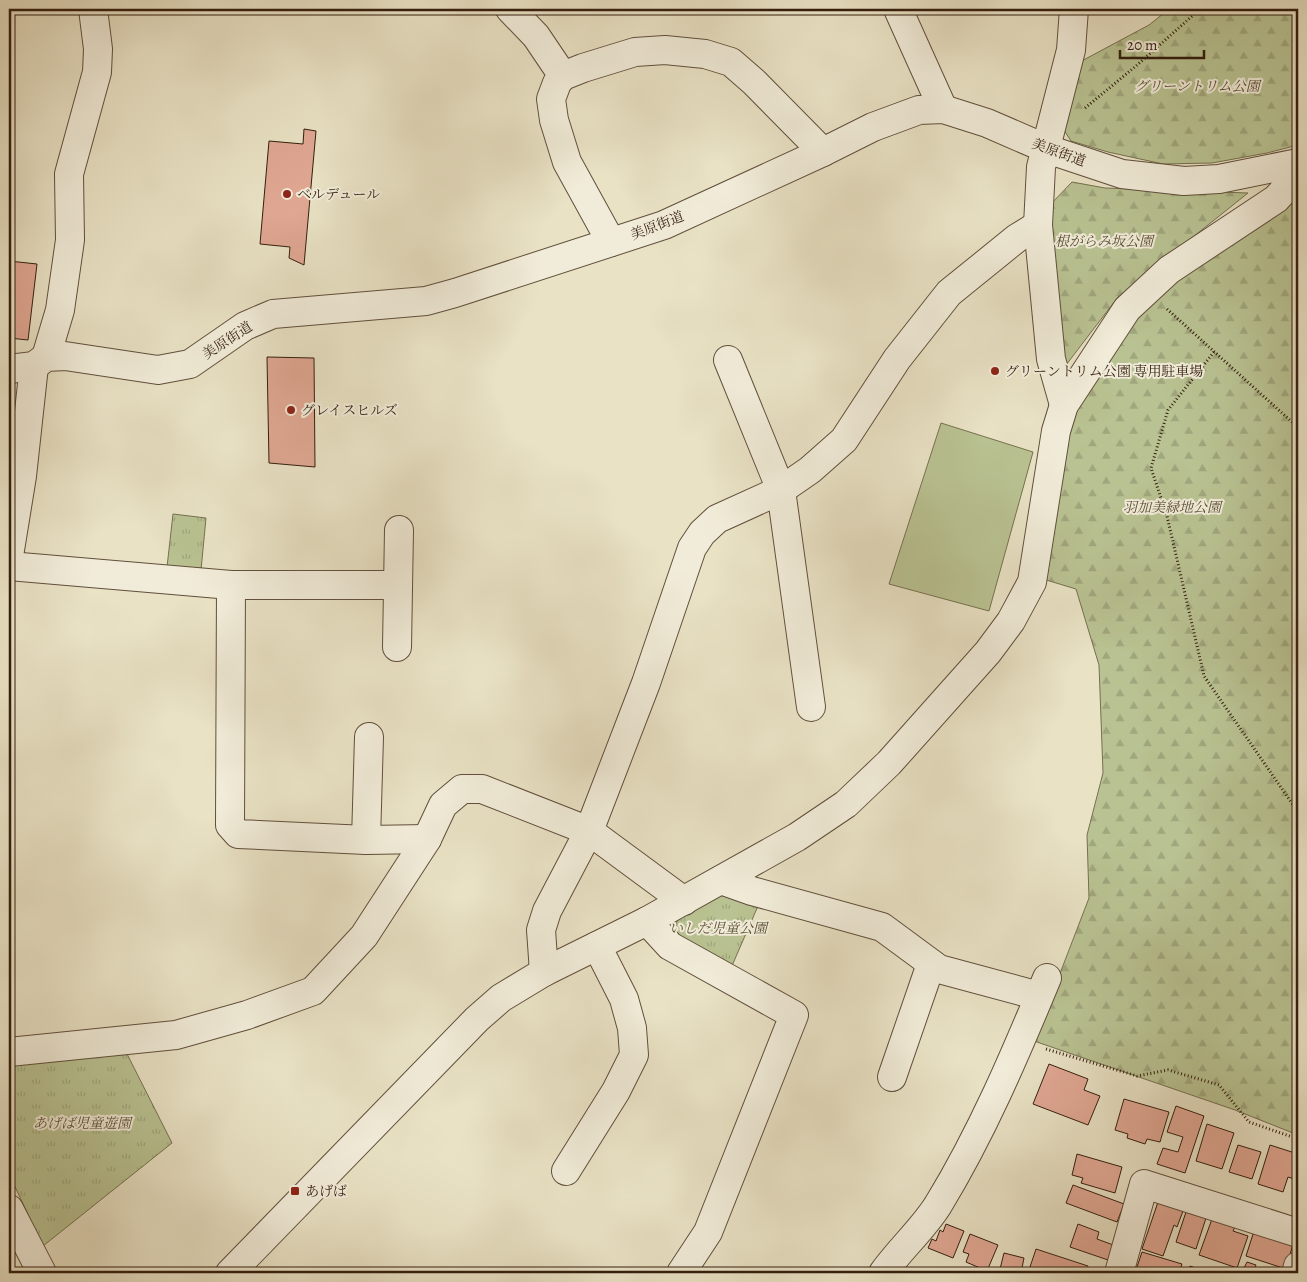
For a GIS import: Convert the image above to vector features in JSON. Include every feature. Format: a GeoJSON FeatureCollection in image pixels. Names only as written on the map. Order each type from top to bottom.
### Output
{"type":"FeatureCollection","features":[{"type":"Feature","properties":{"kind":"street"},"geometry":{"type":"LineString","coordinates":[[9,556],[22,476],[30,364],[60,310],[70,240],[69,174],[97,72],[98,49],[93,9]]}},
{"type":"Feature","properties":{"kind":"street"},"geometry":{"type":"LineString","coordinates":[[510,9],[536,36],[563,76]]}},
{"type":"Feature","properties":{"kind":"street"},"geometry":{"type":"LineString","coordinates":[[898,9],[943,109]]}},
{"type":"Feature","properties":{"kind":"street"},"geometry":{"type":"LineString","coordinates":[[1064,405],[1052,359],[1038,224],[1041,167],[1071,50],[1074,9]]}},
{"type":"Feature","properties":{"kind":"street"},"geometry":{"type":"LineString","coordinates":[[612,242],[567,162],[554,120],[551,99],[557,83],[563,76],[635,52],[665,50],[705,54],[731,62],[754,82],[823,152]]}},
{"type":"Feature","properties":{"kind":"street","name":"美原街道"},"geometry":{"type":"LineString","coordinates":[[30,364],[65,356],[158,370],[190,364],[245,326],[273,314],[426,302],[664,225],[894,118],[920,110],[943,109],[987,123],[1046,150],[1122,174],[1184,182],[1220,179],[1298,163]]}},
{"type":"Feature","properties":{"kind":"street"},"geometry":{"type":"LineString","coordinates":[[230,1273],[477,1019],[501,998],[544,972],[647,921],[797,837],[846,804],[889,763],[988,652],[1011,620],[1032,582],[1056,431],[1064,405],[1127,309],[1169,270],[1276,199],[1298,175]]}},
{"type":"Feature","properties":{"kind":"street"},"geometry":{"type":"LineString","coordinates":[[544,972],[541,930],[547,911],[589,831],[646,683],[692,548],[702,533],[717,519],[781,490],[810,470],[844,440],[897,359],[949,293],[1017,238],[1038,224]]}},
{"type":"Feature","properties":{"kind":"street"},"geometry":{"type":"LineString","coordinates":[[728,360],[781,490],[811,707]]}},
{"type":"Feature","properties":{"kind":"street"},"geometry":{"type":"LineString","coordinates":[[397,648],[399,530]]}},
{"type":"Feature","properties":{"kind":"street"},"geometry":{"type":"LineString","coordinates":[[9,566],[231,585],[398,585]]}},
{"type":"Feature","properties":{"kind":"street"},"geometry":{"type":"LineString","coordinates":[[231,585],[230,825],[238,834],[366,840],[427,839]]}},
{"type":"Feature","properties":{"kind":"street"},"geometry":{"type":"LineString","coordinates":[[366,840],[369,737]]}},
{"type":"Feature","properties":{"kind":"street"},"geometry":{"type":"LineString","coordinates":[[9,1052],[176,1035],[247,1014],[313,991],[364,936],[427,839],[443,805],[462,789],[482,789],[589,831],[684,901]]}},
{"type":"Feature","properties":{"kind":"street"},"geometry":{"type":"LineString","coordinates":[[721,880],[752,892],[882,927],[939,969],[1043,987],[1021,1042],[970,1148],[937,1207],[883,1273]]}},
{"type":"Feature","properties":{"kind":"street"},"geometry":{"type":"LineString","coordinates":[[647,921],[670,946],[794,1015],[708,1232],[680,1273]]}},
{"type":"Feature","properties":{"kind":"street"},"geometry":{"type":"LineString","coordinates":[[566,1172],[616,1091],[634,1056],[632,1028],[624,999],[597,946]]}},
{"type":"Feature","properties":{"kind":"street"},"geometry":{"type":"LineString","coordinates":[[892,1077],[930,964]]}},
{"type":"Feature","properties":{"kind":"street"},"geometry":{"type":"LineString","coordinates":[[1119,1273],[1144,1184],[1298,1233]]}},
{"type":"Feature","properties":{"kind":"street"},"geometry":{"type":"LineString","coordinates":[[9,1209],[42,1273]]}},
{"type":"Feature","properties":{"kind":"street"},"geometry":{"type":"LineString","coordinates":[[1296,1273],[1298,1266]]}},
{"type":"Feature","properties":{"kind":"path"},"geometry":{"type":"LineString","coordinates":[[1055,111],[1072,115],[1080,111],[1136,66],[1200,9]]}},
{"type":"Feature","properties":{"kind":"path"},"geometry":{"type":"LineString","coordinates":[[1146,290],[1292,422],[1298,431]]}},
{"type":"Feature","properties":{"kind":"path"},"geometry":{"type":"LineString","coordinates":[[1214,352],[1168,410],[1151,468],[1167,516],[1204,676],[1298,812]]}},
{"type":"Feature","properties":{"kind":"path"},"geometry":{"type":"LineString","coordinates":[[1021,1042],[1137,1076],[1168,1070],[1219,1085],[1249,1122],[1298,1139]]}},
{"type":"Feature","properties":{"kind":"green space","name":"グリーントリム公園"},"geometry":{"type":"Polygon","coordinates":[[[1169,9],[1298,9],[1298,145],[1212,163],[1163,164],[1108,152],[1071,141],[1060,124],[1076,64],[1149,25],[1169,9]]]}},
{"type":"Feature","properties":{"kind":"green space","name":"根がらみ坂公園"},"geometry":{"type":"Polygon","coordinates":[[[1072,182],[1105,188],[1248,193],[1118,297],[1066,365],[1058,363],[1049,206],[1072,182]]]}},
{"type":"Feature","properties":{"kind":"green space","name":"羽加美緑地公園"},"geometry":{"type":"Polygon","coordinates":[[[1298,188],[1298,1135],[1235,1110],[1034,1041],[1089,898],[1087,835],[1103,773],[1099,665],[1076,589],[1033,576],[1054,447],[1085,376],[1175,274],[1298,188]]]}},
{"type":"Feature","properties":{"kind":"green space"},"geometry":{"type":"Polygon","coordinates":[[[941,423],[1033,452],[989,611],[889,584],[941,423]]]}},
{"type":"Feature","properties":{"kind":"green space"},"geometry":{"type":"Polygon","coordinates":[[[173,514],[206,518],[201,570],[167,567],[173,514]]]}},
{"type":"Feature","properties":{"kind":"green space","name":"いしだ児童公園"},"geometry":{"type":"Polygon","coordinates":[[[721,895],[758,906],[731,968],[676,937],[677,919],[721,895]]]}},
{"type":"Feature","properties":{"kind":"green space","name":"あげば児童遊園"},"geometry":{"type":"Polygon","coordinates":[[[123,1046],[172,1143],[43,1246],[9,1174],[9,1060],[123,1046]]]}},
{"type":"Feature","properties":{"kind":"building","name":"ベルデュール"},"geometry":{"type":"Polygon","coordinates":[[[304,129],[316,131],[304,265],[289,258],[290,247],[260,244],[269,141],[303,144],[304,129]]]}},
{"type":"Feature","properties":{"kind":"building"},"geometry":{"type":"Polygon","coordinates":[[[9,261],[37,264],[28,340],[9,338],[9,261]]]}},
{"type":"Feature","properties":{"kind":"building","name":"グレイスヒルズ"},"geometry":{"type":"Polygon","coordinates":[[[267,357],[314,358],[315,467],[269,463],[267,357]]]}},
{"type":"Feature","properties":{"kind":"building"},"geometry":{"type":"Polygon","coordinates":[[[1049,1064],[1088,1079],[1084,1090],[1100,1096],[1088,1125],[1033,1104],[1049,1064]]]}},
{"type":"Feature","properties":{"kind":"building"},"geometry":{"type":"Polygon","coordinates":[[[1124,1099],[1169,1112],[1160,1142],[1147,1139],[1145,1144],[1127,1138],[1128,1134],[1115,1130],[1124,1099]]]}},
{"type":"Feature","properties":{"kind":"building"},"geometry":{"type":"Polygon","coordinates":[[[1176,1106],[1204,1116],[1185,1173],[1157,1164],[1163,1148],[1178,1152],[1183,1137],[1167,1132],[1176,1106]]]}},
{"type":"Feature","properties":{"kind":"building"},"geometry":{"type":"Polygon","coordinates":[[[1207,1124],[1234,1133],[1222,1169],[1196,1161],[1207,1124]]]}},
{"type":"Feature","properties":{"kind":"building"},"geometry":{"type":"Polygon","coordinates":[[[1238,1145],[1261,1152],[1252,1179],[1229,1172],[1238,1145]]]}},
{"type":"Feature","properties":{"kind":"building"},"geometry":{"type":"Polygon","coordinates":[[[1270,1145],[1298,1154],[1298,1164],[1294,1179],[1288,1177],[1283,1192],[1258,1184],[1270,1145]]]}},
{"type":"Feature","properties":{"kind":"building"},"geometry":{"type":"Polygon","coordinates":[[[1077,1154],[1122,1167],[1115,1193],[1081,1183],[1083,1178],[1072,1175],[1077,1154]]]}},
{"type":"Feature","properties":{"kind":"building"},"geometry":{"type":"Polygon","coordinates":[[[1073,1185],[1124,1204],[1117,1222],[1066,1203],[1073,1185]]]}},
{"type":"Feature","properties":{"kind":"building"},"geometry":{"type":"Polygon","coordinates":[[[1158,1202],[1183,1211],[1177,1227],[1174,1225],[1163,1256],[1142,1249],[1158,1202]]]}},
{"type":"Feature","properties":{"kind":"building"},"geometry":{"type":"Polygon","coordinates":[[[1186,1212],[1206,1218],[1196,1249],[1176,1242],[1186,1212]]]}},
{"type":"Feature","properties":{"kind":"building"},"geometry":{"type":"Polygon","coordinates":[[[1212,1219],[1235,1227],[1233,1231],[1248,1236],[1237,1268],[1199,1255],[1212,1219]]]}},
{"type":"Feature","properties":{"kind":"building"},"geometry":{"type":"Polygon","coordinates":[[[946,1224],[964,1231],[953,1258],[928,1248],[932,1239],[936,1241],[940,1230],[943,1232],[946,1224]]]}},
{"type":"Feature","properties":{"kind":"building"},"geometry":{"type":"Polygon","coordinates":[[[1078,1224],[1099,1232],[1097,1239],[1116,1246],[1111,1261],[1070,1247],[1078,1224]]]}},
{"type":"Feature","properties":{"kind":"building"},"geometry":{"type":"Polygon","coordinates":[[[1254,1231],[1293,1244],[1286,1269],[1246,1256],[1254,1231]]]}},
{"type":"Feature","properties":{"kind":"building"},"geometry":{"type":"Polygon","coordinates":[[[970,1234],[998,1245],[987,1271],[966,1262],[969,1254],[963,1252],[970,1234]]]}},
{"type":"Feature","properties":{"kind":"building"},"geometry":{"type":"Polygon","coordinates":[[[1036,1249],[1088,1266],[1086,1273],[1028,1273],[1036,1249]]]}},
{"type":"Feature","properties":{"kind":"building"},"geometry":{"type":"Polygon","coordinates":[[[1142,1252],[1182,1264],[1179,1273],[1135,1273],[1142,1252]]]}},
{"type":"Feature","properties":{"kind":"building"},"geometry":{"type":"Polygon","coordinates":[[[1004,1253],[1024,1258],[1021,1273],[999,1273],[1004,1253]]]}},
{"type":"Feature","properties":{"kind":"building"},"geometry":{"type":"Polygon","coordinates":[[[1247,1262],[1256,1265],[1253,1273],[1242,1272],[1247,1262]]]}},
{"type":"Feature","properties":{"kind":"building"},"geometry":{"type":"Polygon","coordinates":[[[1190,1266],[1210,1273],[1187,1273],[1190,1266]]]}},
{"type":"Feature","properties":{"kind":"place","name":"ベルデュール"},"geometry":{"type":"Point","coordinates":[287,194]}},
{"type":"Feature","properties":{"kind":"place","name":"グリーントリム公園 専用駐車場"},"geometry":{"type":"Point","coordinates":[995,371]}},
{"type":"Feature","properties":{"kind":"place","name":"グレイスヒルズ"},"geometry":{"type":"Point","coordinates":[291,410]}},
{"type":"Feature","properties":{"kind":"place","name":"あげば"},"geometry":{"type":"Point","coordinates":[295,1191]}}]}
